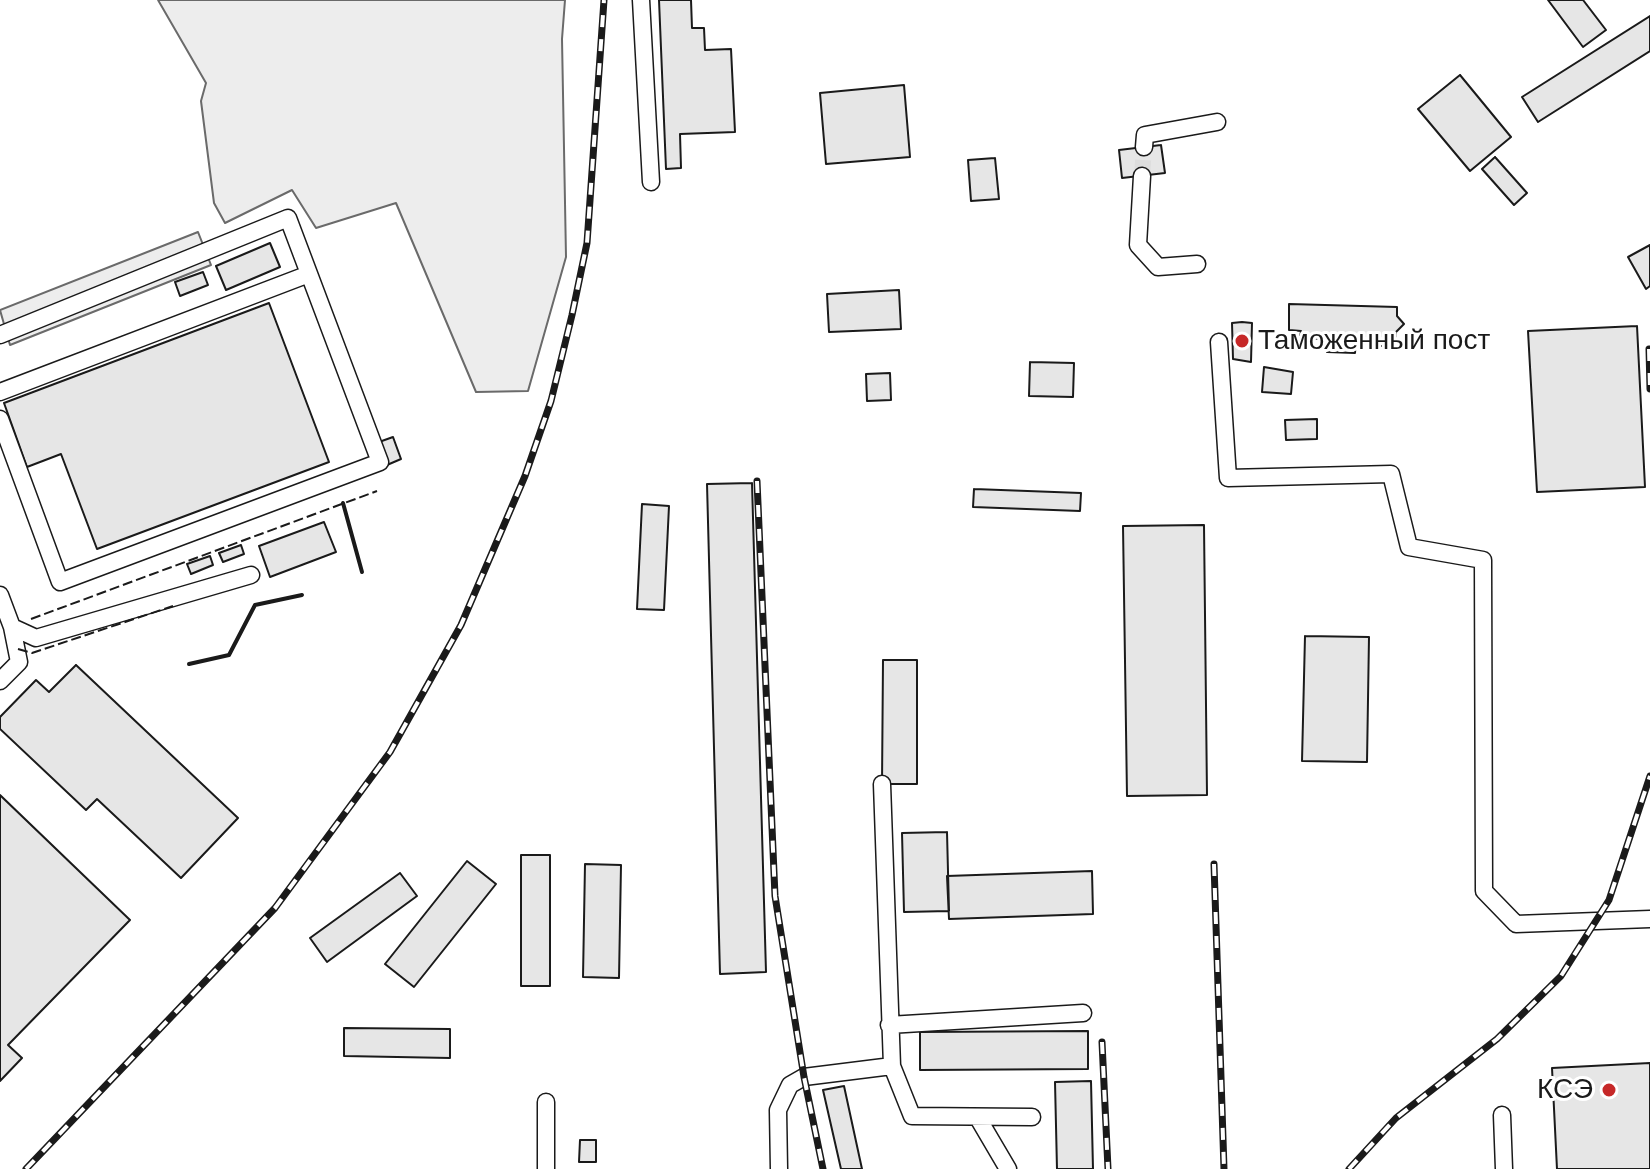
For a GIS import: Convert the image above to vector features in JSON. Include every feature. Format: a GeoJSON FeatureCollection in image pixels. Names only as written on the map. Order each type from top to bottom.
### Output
{"type":"FeatureCollection","features":[{"type":"Feature","properties":{"kind":"street"},"geometry":{"type":"LineString","coordinates":[[641,0],[651,182]]}},
{"type":"Feature","properties":{"kind":"street"},"geometry":{"type":"LineString","coordinates":[[1144,147],[1145,135],[1217,122]]}},
{"type":"Feature","properties":{"kind":"street"},"geometry":{"type":"LineString","coordinates":[[1142,176],[1138,245],[1158,267],[1197,264]]}},
{"type":"Feature","properties":{"kind":"street"},"geometry":{"type":"LineString","coordinates":[[0,335],[288,218],[380,462],[60,582],[0,419]]}},
{"type":"Feature","properties":{"kind":"street"},"geometry":{"type":"LineString","coordinates":[[0,392],[309,274]]}},
{"type":"Feature","properties":{"kind":"street"},"geometry":{"type":"LineString","coordinates":[[1219,342],[1228,478],[1391,474],[1409,547],[1483,560],[1484,891],[1516,924],[1650,919]]}},
{"type":"Feature","properties":{"kind":"street"},"geometry":{"type":"LineString","coordinates":[[12,627],[36,638],[251,575]]}},
{"type":"Feature","properties":{"kind":"street"},"geometry":{"type":"LineString","coordinates":[[0,595],[12,627],[19,662],[0,681]]}},
{"type":"Feature","properties":{"kind":"street"},"geometry":{"type":"LineString","coordinates":[[882,784],[892,1066],[912,1116],[1032,1117]]}},
{"type":"Feature","properties":{"kind":"street"},"geometry":{"type":"LineString","coordinates":[[889,1025],[1083,1013]]}},
{"type":"Feature","properties":{"kind":"street"},"geometry":{"type":"LineString","coordinates":[[779,1169],[778,1110],[790,1085],[804,1077],[892,1066]]}},
{"type":"Feature","properties":{"kind":"street"},"geometry":{"type":"LineString","coordinates":[[546,1102],[546,1169]]}},
{"type":"Feature","properties":{"kind":"street"},"geometry":{"type":"LineString","coordinates":[[1502,1115],[1504,1169]]}},
{"type":"Feature","properties":{"kind":"street"},"geometry":{"type":"LineString","coordinates":[[978,1118],[1008,1169]]}},
{"type":"Feature","properties":{"kind":"shaded area"},"geometry":{"type":"Polygon","coordinates":[[[158,0],[565,0],[562,39],[566,257],[528,391],[476,392],[396,203],[316,228],[292,190],[225,223],[214,203],[201,101],[206,83],[158,0]]]}},
{"type":"Feature","properties":{"kind":"shaded area"},"geometry":{"type":"Polygon","coordinates":[[[198,232],[211,265],[10,345],[0,310],[198,232]]]}},
{"type":"Feature","properties":{"kind":"building"},"geometry":{"type":"Polygon","coordinates":[[[659,0],[691,0],[692,28],[704,28],[705,50],[731,49],[735,132],[680,134],[681,168],[666,169],[659,0]]]}},
{"type":"Feature","properties":{"kind":"building"},"geometry":{"type":"Polygon","coordinates":[[[1548,0],[1583,0],[1606,30],[1583,47],[1548,0]]]}},
{"type":"Feature","properties":{"kind":"building"},"geometry":{"type":"Polygon","coordinates":[[[1650,16],[1650,51],[1538,122],[1522,97],[1650,16]]]}},
{"type":"Feature","properties":{"kind":"building"},"geometry":{"type":"Polygon","coordinates":[[[1460,75],[1511,137],[1470,171],[1418,109],[1460,75]]]}},
{"type":"Feature","properties":{"kind":"building"},"geometry":{"type":"Polygon","coordinates":[[[904,85],[910,157],[826,164],[820,93],[904,85]]]}},
{"type":"Feature","properties":{"kind":"building"},"geometry":{"type":"Polygon","coordinates":[[[1161,145],[1165,173],[1122,178],[1119,150],[1161,145]]]}},
{"type":"Feature","properties":{"kind":"building"},"geometry":{"type":"Polygon","coordinates":[[[1495,157],[1527,193],[1514,205],[1482,169],[1495,157]]]}},
{"type":"Feature","properties":{"kind":"building"},"geometry":{"type":"Polygon","coordinates":[[[995,158],[999,199],[971,201],[968,160],[995,158]]]}},
{"type":"Feature","properties":{"kind":"building"},"geometry":{"type":"Polygon","coordinates":[[[270,243],[280,267],[226,290],[216,266],[270,243]]]}},
{"type":"Feature","properties":{"kind":"building"},"geometry":{"type":"Polygon","coordinates":[[[1650,245],[1650,286],[1646,289],[1628,257],[1650,245]]]}},
{"type":"Feature","properties":{"kind":"building"},"geometry":{"type":"Polygon","coordinates":[[[203,272],[208,285],[180,296],[175,282],[203,272]]]}},
{"type":"Feature","properties":{"kind":"building"},"geometry":{"type":"Polygon","coordinates":[[[899,290],[901,329],[829,332],[827,294],[899,290]]]}},
{"type":"Feature","properties":{"kind":"building"},"geometry":{"type":"Polygon","coordinates":[[[269,303],[329,462],[97,549],[61,454],[27,467],[4,403],[269,303]]]}},
{"type":"Feature","properties":{"kind":"building"},"geometry":{"type":"Polygon","coordinates":[[[1289,304],[1397,307],[1397,316],[1404,324],[1396,332],[1395,346],[1381,346],[1381,341],[1356,340],[1355,353],[1327,352],[1327,339],[1300,338],[1301,331],[1289,330],[1289,304]]]}},
{"type":"Feature","properties":{"kind":"building","name":"Таможенный пост"},"geometry":{"type":"Polygon","coordinates":[[[1232,323],[1252,323],[1251,362],[1233,359],[1232,323]]]}},
{"type":"Feature","properties":{"kind":"building"},"geometry":{"type":"Polygon","coordinates":[[[1637,326],[1645,487],[1537,492],[1528,331],[1637,326]]]}},
{"type":"Feature","properties":{"kind":"building"},"geometry":{"type":"Polygon","coordinates":[[[1030,362],[1074,363],[1073,397],[1029,396],[1030,362]]]}},
{"type":"Feature","properties":{"kind":"building"},"geometry":{"type":"Polygon","coordinates":[[[1264,367],[1293,372],[1291,394],[1262,392],[1264,367]]]}},
{"type":"Feature","properties":{"kind":"building"},"geometry":{"type":"Polygon","coordinates":[[[890,373],[891,400],[867,401],[866,374],[890,373]]]}},
{"type":"Feature","properties":{"kind":"building"},"geometry":{"type":"Polygon","coordinates":[[[1317,419],[1317,439],[1286,440],[1285,420],[1317,419]]]}},
{"type":"Feature","properties":{"kind":"building"},"geometry":{"type":"Polygon","coordinates":[[[393,437],[401,459],[387,465],[379,442],[393,437]]]}},
{"type":"Feature","properties":{"kind":"building"},"geometry":{"type":"Polygon","coordinates":[[[752,483],[766,972],[720,974],[707,484],[752,483]]]}},
{"type":"Feature","properties":{"kind":"building"},"geometry":{"type":"Polygon","coordinates":[[[974,489],[1081,493],[1080,511],[973,507],[974,489]]]}},
{"type":"Feature","properties":{"kind":"building"},"geometry":{"type":"Polygon","coordinates":[[[642,504],[669,506],[664,610],[637,609],[642,504]]]}},
{"type":"Feature","properties":{"kind":"building"},"geometry":{"type":"Polygon","coordinates":[[[324,522],[336,552],[270,577],[259,546],[324,522]]]}},
{"type":"Feature","properties":{"kind":"building"},"geometry":{"type":"Polygon","coordinates":[[[1204,525],[1207,795],[1127,796],[1123,526],[1204,525]]]}},
{"type":"Feature","properties":{"kind":"building"},"geometry":{"type":"Polygon","coordinates":[[[241,545],[244,554],[223,562],[219,553],[241,545]]]}},
{"type":"Feature","properties":{"kind":"building"},"geometry":{"type":"Polygon","coordinates":[[[210,556],[213,565],[191,574],[187,564],[210,556]]]}},
{"type":"Feature","properties":{"kind":"building"},"geometry":{"type":"Polygon","coordinates":[[[1305,636],[1369,637],[1367,762],[1302,761],[1305,636]]]}},
{"type":"Feature","properties":{"kind":"building"},"geometry":{"type":"Polygon","coordinates":[[[883,660],[917,660],[917,784],[882,784],[883,660]]]}},
{"type":"Feature","properties":{"kind":"building"},"geometry":{"type":"Polygon","coordinates":[[[76,665],[238,818],[181,878],[97,799],[86,810],[0,729],[0,717],[36,680],[49,692],[76,665]]]}},
{"type":"Feature","properties":{"kind":"building"},"geometry":{"type":"Polygon","coordinates":[[[0,795],[130,920],[8,1045],[22,1058],[0,1081],[0,795]]]}},
{"type":"Feature","properties":{"kind":"building"},"geometry":{"type":"Polygon","coordinates":[[[947,832],[949,911],[904,912],[902,833],[947,832]]]}},
{"type":"Feature","properties":{"kind":"building"},"geometry":{"type":"Polygon","coordinates":[[[521,855],[550,855],[550,986],[521,986],[521,855]]]}},
{"type":"Feature","properties":{"kind":"building"},"geometry":{"type":"Polygon","coordinates":[[[467,861],[496,884],[414,987],[385,964],[467,861]]]}},
{"type":"Feature","properties":{"kind":"building"},"geometry":{"type":"Polygon","coordinates":[[[585,864],[621,865],[619,978],[583,977],[585,864]]]}},
{"type":"Feature","properties":{"kind":"building"},"geometry":{"type":"Polygon","coordinates":[[[1092,871],[1093,914],[949,919],[947,876],[1092,871]]]}},
{"type":"Feature","properties":{"kind":"building"},"geometry":{"type":"Polygon","coordinates":[[[400,873],[417,896],[327,962],[310,938],[400,873]]]}},
{"type":"Feature","properties":{"kind":"building"},"geometry":{"type":"Polygon","coordinates":[[[344,1028],[450,1029],[450,1058],[344,1056],[344,1028]]]}},
{"type":"Feature","properties":{"kind":"building"},"geometry":{"type":"Polygon","coordinates":[[[1088,1031],[1088,1069],[920,1070],[920,1032],[1088,1031]]]}},
{"type":"Feature","properties":{"kind":"building"},"geometry":{"type":"Polygon","coordinates":[[[1650,1063],[1650,1169],[1557,1169],[1552,1068],[1650,1063]]]}},
{"type":"Feature","properties":{"kind":"building"},"geometry":{"type":"Polygon","coordinates":[[[1091,1081],[1093,1169],[1057,1169],[1055,1082],[1091,1081]]]}},
{"type":"Feature","properties":{"kind":"building"},"geometry":{"type":"Polygon","coordinates":[[[844,1086],[862,1169],[841,1169],[823,1090],[844,1086]]]}},
{"type":"Feature","properties":{"kind":"building"},"geometry":{"type":"Polygon","coordinates":[[[580,1140],[596,1140],[596,1162],[579,1162],[580,1140]]]}},
{"type":"Feature","properties":{"kind":"tunnel"},"geometry":{"type":"LineString","coordinates":[[1142,176],[1144,147]]}},
{"type":"Feature","properties":{"kind":"railway"},"geometry":{"type":"LineString","coordinates":[[26,1169],[275,908],[390,752],[461,625],[525,476],[551,401],[572,315],[587,243],[604,0]]}},
{"type":"Feature","properties":{"kind":"railway"},"geometry":{"type":"LineString","coordinates":[[1649,349],[1650,389]]}},
{"type":"Feature","properties":{"kind":"railway"},"geometry":{"type":"LineString","coordinates":[[757,481],[775,896],[804,1077],[823,1169]]}},
{"type":"Feature","properties":{"kind":"railway"},"geometry":{"type":"LineString","coordinates":[[1349,1169],[1396,1118],[1497,1039],[1561,976],[1609,900],[1650,776]]}},
{"type":"Feature","properties":{"kind":"railway"},"geometry":{"type":"LineString","coordinates":[[1214,864],[1224,1169]]}},
{"type":"Feature","properties":{"kind":"railway"},"geometry":{"type":"LineString","coordinates":[[1102,1042],[1108,1169]]}},
{"type":"Feature","properties":{"kind":"fence"},"geometry":{"type":"LineString","coordinates":[[31,619],[377,491]]}},
{"type":"Feature","properties":{"kind":"fence"},"geometry":{"type":"LineString","coordinates":[[18,649],[32,653],[173,606]]}},
{"type":"Feature","properties":{"kind":"wall"},"geometry":{"type":"LineString","coordinates":[[343,503],[362,572]]}},
{"type":"Feature","properties":{"kind":"wall"},"geometry":{"type":"LineString","coordinates":[[189,664],[229,655],[255,605],[302,595]]}},
{"type":"Feature","properties":{"kind":"place","name":"Таможенный пост"},"geometry":{"type":"Point","coordinates":[1242,341]}},
{"type":"Feature","properties":{"kind":"place","name":"КСЭ"},"geometry":{"type":"Point","coordinates":[1609,1090]}}]}
